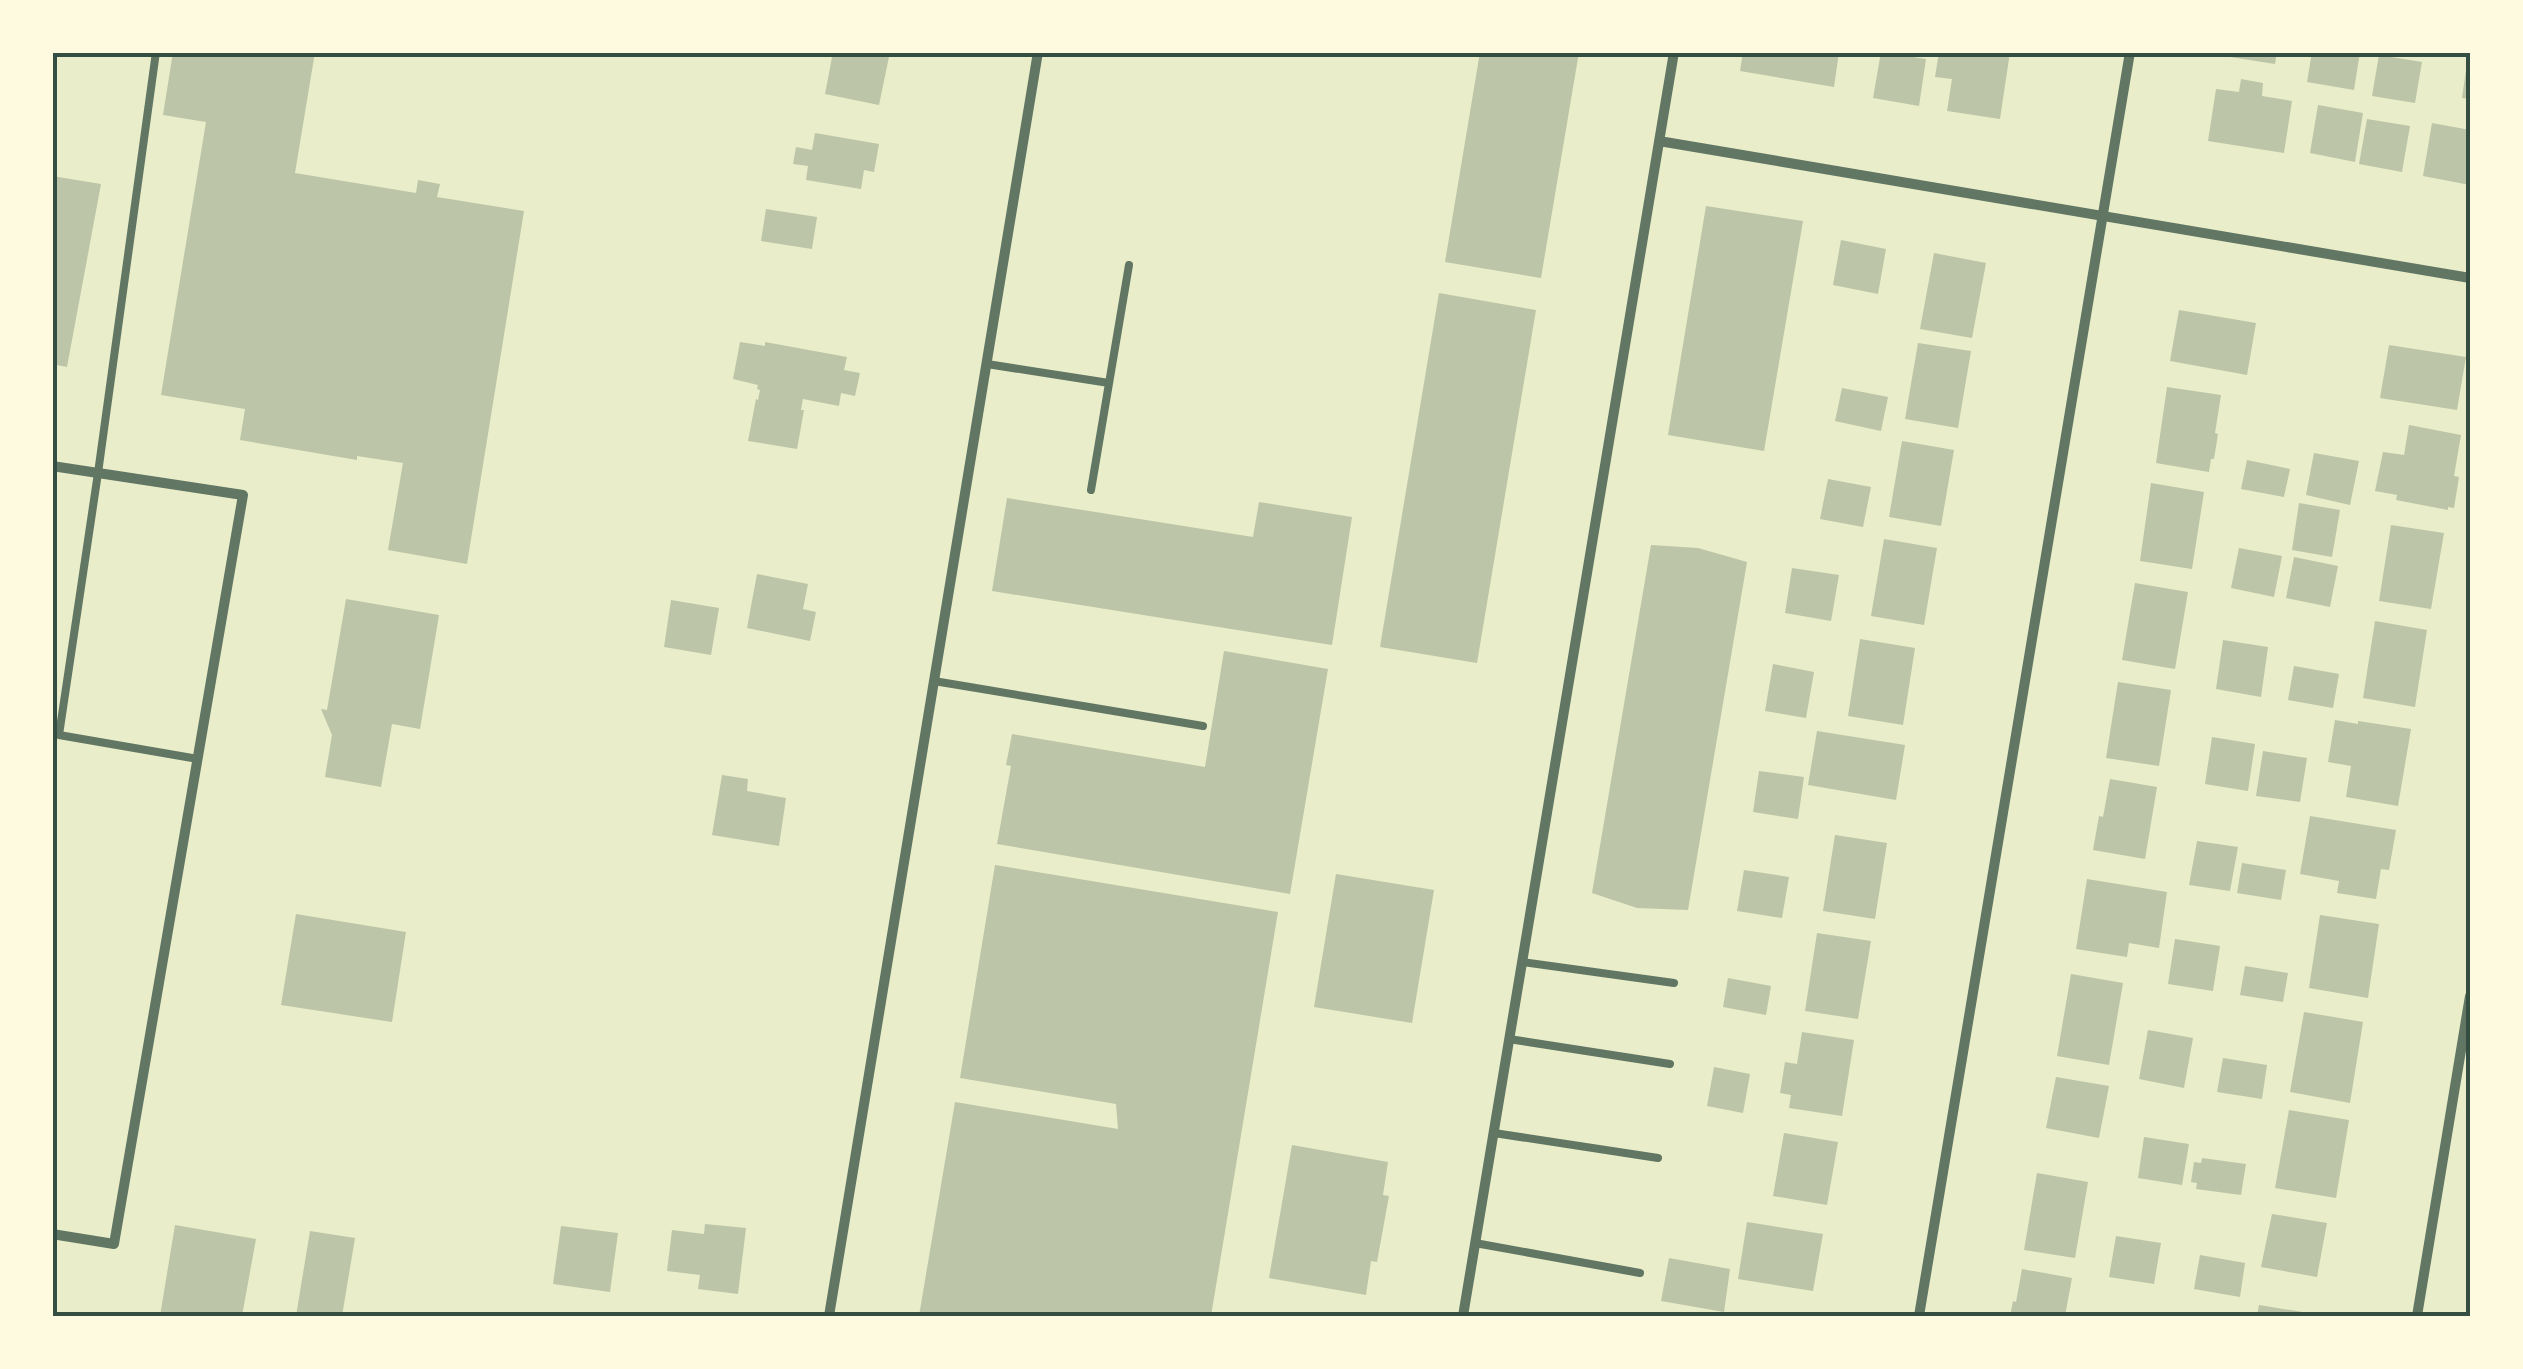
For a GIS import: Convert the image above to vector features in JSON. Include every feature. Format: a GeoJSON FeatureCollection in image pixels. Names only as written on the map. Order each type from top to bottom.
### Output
{"type":"FeatureCollection","features":[{"type":"Feature","properties":{"kind":"street"},"geometry":{"type":"LineString","coordinates":[[830,1316],[1038,52]]}},
{"type":"Feature","properties":{"kind":"street"},"geometry":{"type":"LineString","coordinates":[[1463,1316],[1674,52]]}},
{"type":"Feature","properties":{"kind":"street"},"geometry":{"type":"LineString","coordinates":[[1920,1316],[2130,52]]}},
{"type":"Feature","properties":{"kind":"street"},"geometry":{"type":"LineString","coordinates":[[1659,141],[2470,278]]}},
{"type":"Feature","properties":{"kind":"street"},"geometry":{"type":"LineString","coordinates":[[52,466],[243,495],[114,1244],[52,1234]]}},
{"type":"Feature","properties":{"kind":"street"},"geometry":{"type":"LineString","coordinates":[[2417,1316],[2470,996]]}},
{"type":"Feature","properties":{"kind":"lane"},"geometry":{"type":"LineString","coordinates":[[156,52],[59,736],[198,759]]}},
{"type":"Feature","properties":{"kind":"lane"},"geometry":{"type":"LineString","coordinates":[[1091,490],[1130,266]]}},
{"type":"Feature","properties":{"kind":"lane"},"geometry":{"type":"LineString","coordinates":[[986,364],[1109,383]]}},
{"type":"Feature","properties":{"kind":"lane"},"geometry":{"type":"LineString","coordinates":[[934,681],[1203,726]]}},
{"type":"Feature","properties":{"kind":"lane"},"geometry":{"type":"LineString","coordinates":[[1522,962],[1674,983]]}},
{"type":"Feature","properties":{"kind":"lane"},"geometry":{"type":"LineString","coordinates":[[1509,1040],[1670,1064]]}},
{"type":"Feature","properties":{"kind":"lane"},"geometry":{"type":"LineString","coordinates":[[1494,1133],[1658,1158]]}},
{"type":"Feature","properties":{"kind":"lane"},"geometry":{"type":"LineString","coordinates":[[1475,1242],[1640,1273]]}},
{"type":"Feature","properties":{"kind":"building"},"geometry":{"type":"Polygon","coordinates":[[[173,52],[315,52],[295,173],[416,193],[418,180],[440,184],[437,197],[524,211],[467,564],[388,550],[403,463],[357,456],[357,460],[240,440],[245,409],[161,395],[206,122],[163,115],[173,52]]]}},
{"type":"Feature","properties":{"kind":"building"},"geometry":{"type":"Polygon","coordinates":[[[833,52],[890,52],[879,105],[825,94],[833,52]]]}},
{"type":"Feature","properties":{"kind":"building"},"geometry":{"type":"Polygon","coordinates":[[[1480,52],[1579,52],[1541,278],[1445,262],[1480,52]]]}},
{"type":"Feature","properties":{"kind":"building"},"geometry":{"type":"Polygon","coordinates":[[[1743,52],[1839,52],[1834,87],[1740,71],[1743,52]]]}},
{"type":"Feature","properties":{"kind":"building"},"geometry":{"type":"Polygon","coordinates":[[[1881,52],[1926,59],[1919,106],[1873,98],[1881,52]]]}},
{"type":"Feature","properties":{"kind":"building"},"geometry":{"type":"Polygon","coordinates":[[[1939,52],[2010,52],[2000,119],[1947,111],[1952,79],[1935,77],[1939,52]]]}},
{"type":"Feature","properties":{"kind":"building"},"geometry":{"type":"Polygon","coordinates":[[[2224,52],[2277,52],[2275,64],[2224,56],[2224,52]]]}},
{"type":"Feature","properties":{"kind":"building"},"geometry":{"type":"Polygon","coordinates":[[[2312,52],[2360,52],[2354,90],[2307,82],[2312,52]]]}},
{"type":"Feature","properties":{"kind":"building"},"geometry":{"type":"Polygon","coordinates":[[[2379,55],[2422,62],[2415,103],[2372,96],[2379,55]]]}},
{"type":"Feature","properties":{"kind":"building"},"geometry":{"type":"Polygon","coordinates":[[[2470,56],[2470,99],[2462,98],[2470,56]]]}},
{"type":"Feature","properties":{"kind":"building"},"geometry":{"type":"Polygon","coordinates":[[[2241,79],[2263,83],[2262,96],[2292,101],[2284,153],[2208,141],[2216,89],[2239,92],[2241,79]]]}},
{"type":"Feature","properties":{"kind":"building"},"geometry":{"type":"Polygon","coordinates":[[[2318,105],[2363,113],[2355,162],[2310,153],[2318,105]]]}},
{"type":"Feature","properties":{"kind":"building"},"geometry":{"type":"Polygon","coordinates":[[[2367,119],[2410,126],[2402,172],[2359,164],[2367,119]]]}},
{"type":"Feature","properties":{"kind":"building"},"geometry":{"type":"Polygon","coordinates":[[[2432,123],[2470,130],[2470,185],[2423,176],[2432,123]]]}},
{"type":"Feature","properties":{"kind":"building"},"geometry":{"type":"Polygon","coordinates":[[[815,133],[879,144],[874,172],[864,170],[861,189],[806,180],[808,166],[793,164],[796,147],[812,150],[815,133]]]}},
{"type":"Feature","properties":{"kind":"building"},"geometry":{"type":"Polygon","coordinates":[[[52,176],[101,184],[67,367],[52,364],[52,176]]]}},
{"type":"Feature","properties":{"kind":"building"},"geometry":{"type":"Polygon","coordinates":[[[1706,206],[1803,221],[1764,451],[1668,435],[1706,206]]]}},
{"type":"Feature","properties":{"kind":"building"},"geometry":{"type":"Polygon","coordinates":[[[766,209],[817,217],[812,249],[761,241],[766,209]]]}},
{"type":"Feature","properties":{"kind":"building"},"geometry":{"type":"Polygon","coordinates":[[[1841,240],[1886,249],[1878,294],[1833,285],[1841,240]]]}},
{"type":"Feature","properties":{"kind":"building"},"geometry":{"type":"Polygon","coordinates":[[[1934,253],[1986,263],[1972,338],[1920,329],[1934,253]]]}},
{"type":"Feature","properties":{"kind":"building"},"geometry":{"type":"Polygon","coordinates":[[[1439,293],[1536,310],[1477,663],[1380,647],[1439,293]]]}},
{"type":"Feature","properties":{"kind":"building"},"geometry":{"type":"Polygon","coordinates":[[[2179,310],[2256,323],[2247,375],[2170,361],[2179,310]]]}},
{"type":"Feature","properties":{"kind":"building"},"geometry":{"type":"Polygon","coordinates":[[[740,342],[765,346],[765,342],[847,357],[844,370],[860,373],[855,396],[841,393],[839,406],[803,399],[797,449],[748,441],[760,390],[758,385],[733,379],[740,342]]]}},
{"type":"Feature","properties":{"kind":"building"},"geometry":{"type":"Polygon","coordinates":[[[1918,343],[1971,351],[1958,428],[1905,419],[1918,343]]]}},
{"type":"Feature","properties":{"kind":"building"},"geometry":{"type":"Polygon","coordinates":[[[2389,345],[2466,357],[2457,410],[2380,398],[2389,345]]]}},
{"type":"Feature","properties":{"kind":"building"},"geometry":{"type":"Polygon","coordinates":[[[2167,387],[2221,395],[2215,433],[2218,434],[2209,472],[2156,463],[2167,387]]]}},
{"type":"Feature","properties":{"kind":"building"},"geometry":{"type":"Polygon","coordinates":[[[1842,388],[1888,397],[1881,431],[1835,421],[1842,388]]]}},
{"type":"Feature","properties":{"kind":"building"},"geometry":{"type":"Polygon","coordinates":[[[2409,425],[2461,435],[2454,476],[2459,477],[2454,508],[2396,500],[2397,495],[2375,491],[2383,452],[2404,455],[2409,425]]]}},
{"type":"Feature","properties":{"kind":"building"},"geometry":{"type":"Polygon","coordinates":[[[1902,441],[1954,450],[1941,526],[1889,517],[1902,441]]]}},
{"type":"Feature","properties":{"kind":"building"},"geometry":{"type":"Polygon","coordinates":[[[2314,453],[2359,461],[2350,505],[2306,495],[2314,453]]]}},
{"type":"Feature","properties":{"kind":"building"},"geometry":{"type":"Polygon","coordinates":[[[2247,460],[2290,469],[2284,497],[2241,489],[2247,460]]]}},
{"type":"Feature","properties":{"kind":"building"},"geometry":{"type":"Polygon","coordinates":[[[1828,479],[1871,487],[1863,527],[1820,519],[1828,479]]]}},
{"type":"Feature","properties":{"kind":"building"},"geometry":{"type":"Polygon","coordinates":[[[2151,483],[2204,492],[2192,569],[2140,561],[2151,483]]]}},
{"type":"Feature","properties":{"kind":"building"},"geometry":{"type":"Polygon","coordinates":[[[1007,498],[1253,537],[1259,502],[1352,517],[1332,645],[992,591],[1007,498]]]}},
{"type":"Feature","properties":{"kind":"building"},"geometry":{"type":"Polygon","coordinates":[[[2299,503],[2340,510],[2332,557],[2292,550],[2299,503]]]}},
{"type":"Feature","properties":{"kind":"building"},"geometry":{"type":"Polygon","coordinates":[[[2391,525],[2444,533],[2431,609],[2379,601],[2391,525]]]}},
{"type":"Feature","properties":{"kind":"building"},"geometry":{"type":"Polygon","coordinates":[[[1884,539],[1937,548],[1924,625],[1871,616],[1884,539]]]}},
{"type":"Feature","properties":{"kind":"building"},"geometry":{"type":"Polygon","coordinates":[[[1651,545],[1698,548],[1747,562],[1688,910],[1637,908],[1592,893],[1651,545]]]}},
{"type":"Feature","properties":{"kind":"building"},"geometry":{"type":"Polygon","coordinates":[[[2239,548],[2282,556],[2274,597],[2231,588],[2239,548]]]}},
{"type":"Feature","properties":{"kind":"building"},"geometry":{"type":"Polygon","coordinates":[[[2294,557],[2338,566],[2330,607],[2286,598],[2294,557]]]}},
{"type":"Feature","properties":{"kind":"building"},"geometry":{"type":"Polygon","coordinates":[[[1792,568],[1839,575],[1831,621],[1785,613],[1792,568]]]}},
{"type":"Feature","properties":{"kind":"building"},"geometry":{"type":"Polygon","coordinates":[[[757,574],[808,584],[803,609],[816,612],[810,641],[747,628],[757,574]]]}},
{"type":"Feature","properties":{"kind":"building"},"geometry":{"type":"Polygon","coordinates":[[[2135,583],[2188,592],[2175,669],[2122,660],[2135,583]]]}},
{"type":"Feature","properties":{"kind":"building"},"geometry":{"type":"Polygon","coordinates":[[[346,599],[439,615],[420,729],[392,724],[381,787],[325,777],[332,735],[321,709],[327,710],[346,599]]]}},
{"type":"Feature","properties":{"kind":"building"},"geometry":{"type":"Polygon","coordinates":[[[671,600],[719,608],[711,655],[664,647],[671,600]]]}},
{"type":"Feature","properties":{"kind":"building"},"geometry":{"type":"Polygon","coordinates":[[[2375,621],[2427,630],[2415,707],[2363,698],[2375,621]]]}},
{"type":"Feature","properties":{"kind":"building"},"geometry":{"type":"Polygon","coordinates":[[[1860,639],[1915,648],[1903,725],[1848,716],[1860,639]]]}},
{"type":"Feature","properties":{"kind":"building"},"geometry":{"type":"Polygon","coordinates":[[[2223,640],[2268,647],[2261,697],[2216,689],[2223,640]]]}},
{"type":"Feature","properties":{"kind":"building"},"geometry":{"type":"Polygon","coordinates":[[[1224,651],[1328,669],[1290,894],[997,844],[1011,766],[1006,765],[1012,734],[1205,767],[1224,651]]]}},
{"type":"Feature","properties":{"kind":"building"},"geometry":{"type":"Polygon","coordinates":[[[1773,664],[1814,672],[1806,718],[1765,711],[1773,664]]]}},
{"type":"Feature","properties":{"kind":"building"},"geometry":{"type":"Polygon","coordinates":[[[2294,666],[2339,674],[2333,708],[2288,700],[2294,666]]]}},
{"type":"Feature","properties":{"kind":"building"},"geometry":{"type":"Polygon","coordinates":[[[2118,682],[2171,690],[2159,766],[2106,758],[2118,682]]]}},
{"type":"Feature","properties":{"kind":"building"},"geometry":{"type":"Polygon","coordinates":[[[2335,720],[2411,729],[2398,806],[2346,797],[2351,766],[2328,762],[2335,720]]]}},
{"type":"Feature","properties":{"kind":"building"},"geometry":{"type":"Polygon","coordinates":[[[1817,731],[1905,745],[1896,800],[1808,785],[1817,731]]]}},
{"type":"Feature","properties":{"kind":"building"},"geometry":{"type":"Polygon","coordinates":[[[2212,737],[2255,744],[2248,791],[2205,784],[2212,737]]]}},
{"type":"Feature","properties":{"kind":"building"},"geometry":{"type":"Polygon","coordinates":[[[2263,751],[2307,758],[2300,802],[2256,796],[2263,751]]]}},
{"type":"Feature","properties":{"kind":"building"},"geometry":{"type":"Polygon","coordinates":[[[1759,771],[1804,777],[1798,819],[1753,812],[1759,771]]]}},
{"type":"Feature","properties":{"kind":"building"},"geometry":{"type":"Polygon","coordinates":[[[722,775],[748,779],[747,791],[786,798],[779,846],[712,835],[722,775]]]}},
{"type":"Feature","properties":{"kind":"building"},"geometry":{"type":"Polygon","coordinates":[[[2110,779],[2157,787],[2145,859],[2093,850],[2110,779]]]}},
{"type":"Feature","properties":{"kind":"building"},"geometry":{"type":"Polygon","coordinates":[[[2310,816],[2396,830],[2389,870],[2381,869],[2376,899],[2337,893],[2339,881],[2300,874],[2310,816]]]}},
{"type":"Feature","properties":{"kind":"building"},"geometry":{"type":"Polygon","coordinates":[[[1835,835],[1887,843],[1875,919],[1823,911],[1835,835]]]}},
{"type":"Feature","properties":{"kind":"building"},"geometry":{"type":"Polygon","coordinates":[[[2197,841],[2238,847],[2230,891],[2189,885],[2197,841]]]}},
{"type":"Feature","properties":{"kind":"building"},"geometry":{"type":"Polygon","coordinates":[[[2242,863],[2286,870],[2281,900],[2237,893],[2242,863]]]}},
{"type":"Feature","properties":{"kind":"building"},"geometry":{"type":"Polygon","coordinates":[[[995,865],[1278,912],[1211,1316],[919,1316],[955,1102],[1118,1129],[1116,1104],[960,1078],[995,865]]]}},
{"type":"Feature","properties":{"kind":"building"},"geometry":{"type":"Polygon","coordinates":[[[1744,870],[1789,877],[1782,918],[1737,911],[1744,870]]]}},
{"type":"Feature","properties":{"kind":"building"},"geometry":{"type":"Polygon","coordinates":[[[1336,874],[1434,890],[1412,1023],[1314,1007],[1336,874]]]}},
{"type":"Feature","properties":{"kind":"building"},"geometry":{"type":"Polygon","coordinates":[[[2087,879],[2167,892],[2159,948],[2129,943],[2127,957],[2076,949],[2087,879]]]}},
{"type":"Feature","properties":{"kind":"building"},"geometry":{"type":"Polygon","coordinates":[[[296,914],[406,932],[392,1022],[281,1005],[296,914]]]}},
{"type":"Feature","properties":{"kind":"building"},"geometry":{"type":"Polygon","coordinates":[[[2320,915],[2379,924],[2368,998],[2309,988],[2320,915]]]}},
{"type":"Feature","properties":{"kind":"building"},"geometry":{"type":"Polygon","coordinates":[[[1817,933],[1871,941],[1858,1019],[1805,1011],[1817,933]]]}},
{"type":"Feature","properties":{"kind":"building"},"geometry":{"type":"Polygon","coordinates":[[[2175,939],[2220,946],[2213,991],[2168,984],[2175,939]]]}},
{"type":"Feature","properties":{"kind":"building"},"geometry":{"type":"Polygon","coordinates":[[[2245,966],[2288,973],[2283,1002],[2240,995],[2245,966]]]}},
{"type":"Feature","properties":{"kind":"building"},"geometry":{"type":"Polygon","coordinates":[[[2071,974],[2123,983],[2109,1065],[2057,1056],[2071,974]]]}},
{"type":"Feature","properties":{"kind":"building"},"geometry":{"type":"Polygon","coordinates":[[[1728,978],[1771,986],[1766,1015],[1723,1007],[1728,978]]]}},
{"type":"Feature","properties":{"kind":"building"},"geometry":{"type":"Polygon","coordinates":[[[2304,1012],[2363,1022],[2350,1103],[2290,1092],[2304,1012]]]}},
{"type":"Feature","properties":{"kind":"building"},"geometry":{"type":"Polygon","coordinates":[[[2148,1030],[2193,1038],[2184,1088],[2139,1079],[2148,1030]]]}},
{"type":"Feature","properties":{"kind":"building"},"geometry":{"type":"Polygon","coordinates":[[[1802,1032],[1854,1040],[1842,1116],[1789,1108],[1791,1095],[1780,1093],[1785,1062],[1797,1064],[1802,1032]]]}},
{"type":"Feature","properties":{"kind":"building"},"geometry":{"type":"Polygon","coordinates":[[[2223,1058],[2267,1065],[2262,1099],[2217,1092],[2223,1058]]]}},
{"type":"Feature","properties":{"kind":"building"},"geometry":{"type":"Polygon","coordinates":[[[1714,1067],[1750,1074],[1743,1113],[1707,1106],[1714,1067]]]}},
{"type":"Feature","properties":{"kind":"building"},"geometry":{"type":"Polygon","coordinates":[[[2056,1077],[2109,1086],[2099,1138],[2046,1128],[2056,1077]]]}},
{"type":"Feature","properties":{"kind":"building"},"geometry":{"type":"Polygon","coordinates":[[[2289,1110],[2349,1120],[2336,1198],[2275,1188],[2289,1110]]]}},
{"type":"Feature","properties":{"kind":"building"},"geometry":{"type":"Polygon","coordinates":[[[1784,1133],[1838,1142],[1827,1205],[1773,1196],[1784,1133]]]}},
{"type":"Feature","properties":{"kind":"building"},"geometry":{"type":"Polygon","coordinates":[[[2144,1137],[2189,1144],[2182,1185],[2138,1178],[2144,1137]]]}},
{"type":"Feature","properties":{"kind":"building"},"geometry":{"type":"Polygon","coordinates":[[[1292,1145],[1388,1162],[1383,1195],[1389,1196],[1377,1262],[1371,1261],[1366,1295],[1269,1278],[1292,1145]]]}},
{"type":"Feature","properties":{"kind":"building"},"geometry":{"type":"Polygon","coordinates":[[[2202,1158],[2246,1164],[2241,1195],[2196,1189],[2197,1183],[2191,1182],[2194,1162],[2201,1163],[2202,1158]]]}},
{"type":"Feature","properties":{"kind":"building"},"geometry":{"type":"Polygon","coordinates":[[[2037,1173],[2088,1182],[2075,1258],[2024,1250],[2037,1173]]]}},
{"type":"Feature","properties":{"kind":"building"},"geometry":{"type":"Polygon","coordinates":[[[2272,1214],[2327,1223],[2317,1277],[2261,1267],[2272,1214]]]}},
{"type":"Feature","properties":{"kind":"building"},"geometry":{"type":"Polygon","coordinates":[[[1747,1222],[1823,1234],[1813,1291],[1738,1279],[1747,1222]]]}},
{"type":"Feature","properties":{"kind":"building"},"geometry":{"type":"Polygon","coordinates":[[[705,1224],[746,1228],[738,1294],[698,1289],[700,1275],[667,1271],[672,1230],[704,1234],[705,1224]]]}},
{"type":"Feature","properties":{"kind":"building"},"geometry":{"type":"Polygon","coordinates":[[[175,1225],[256,1239],[242,1316],[160,1316],[175,1225]]]}},
{"type":"Feature","properties":{"kind":"building"},"geometry":{"type":"Polygon","coordinates":[[[561,1226],[618,1233],[610,1292],[553,1284],[561,1226]]]}},
{"type":"Feature","properties":{"kind":"building"},"geometry":{"type":"Polygon","coordinates":[[[310,1231],[355,1238],[342,1316],[296,1316],[310,1231]]]}},
{"type":"Feature","properties":{"kind":"building"},"geometry":{"type":"Polygon","coordinates":[[[2116,1236],[2161,1243],[2154,1284],[2109,1277],[2116,1236]]]}},
{"type":"Feature","properties":{"kind":"building"},"geometry":{"type":"Polygon","coordinates":[[[2200,1255],[2245,1263],[2240,1297],[2194,1289],[2200,1255]]]}},
{"type":"Feature","properties":{"kind":"building"},"geometry":{"type":"Polygon","coordinates":[[[1669,1258],[1730,1269],[1724,1312],[1661,1301],[1669,1258]]]}},
{"type":"Feature","properties":{"kind":"building"},"geometry":{"type":"Polygon","coordinates":[[[2022,1269],[2072,1278],[2065,1316],[2010,1316],[2022,1269]]]}},
{"type":"Feature","properties":{"kind":"building"},"geometry":{"type":"Polygon","coordinates":[[[2259,1305],[2315,1314],[2315,1316],[2257,1316],[2259,1305]]]}}]}
